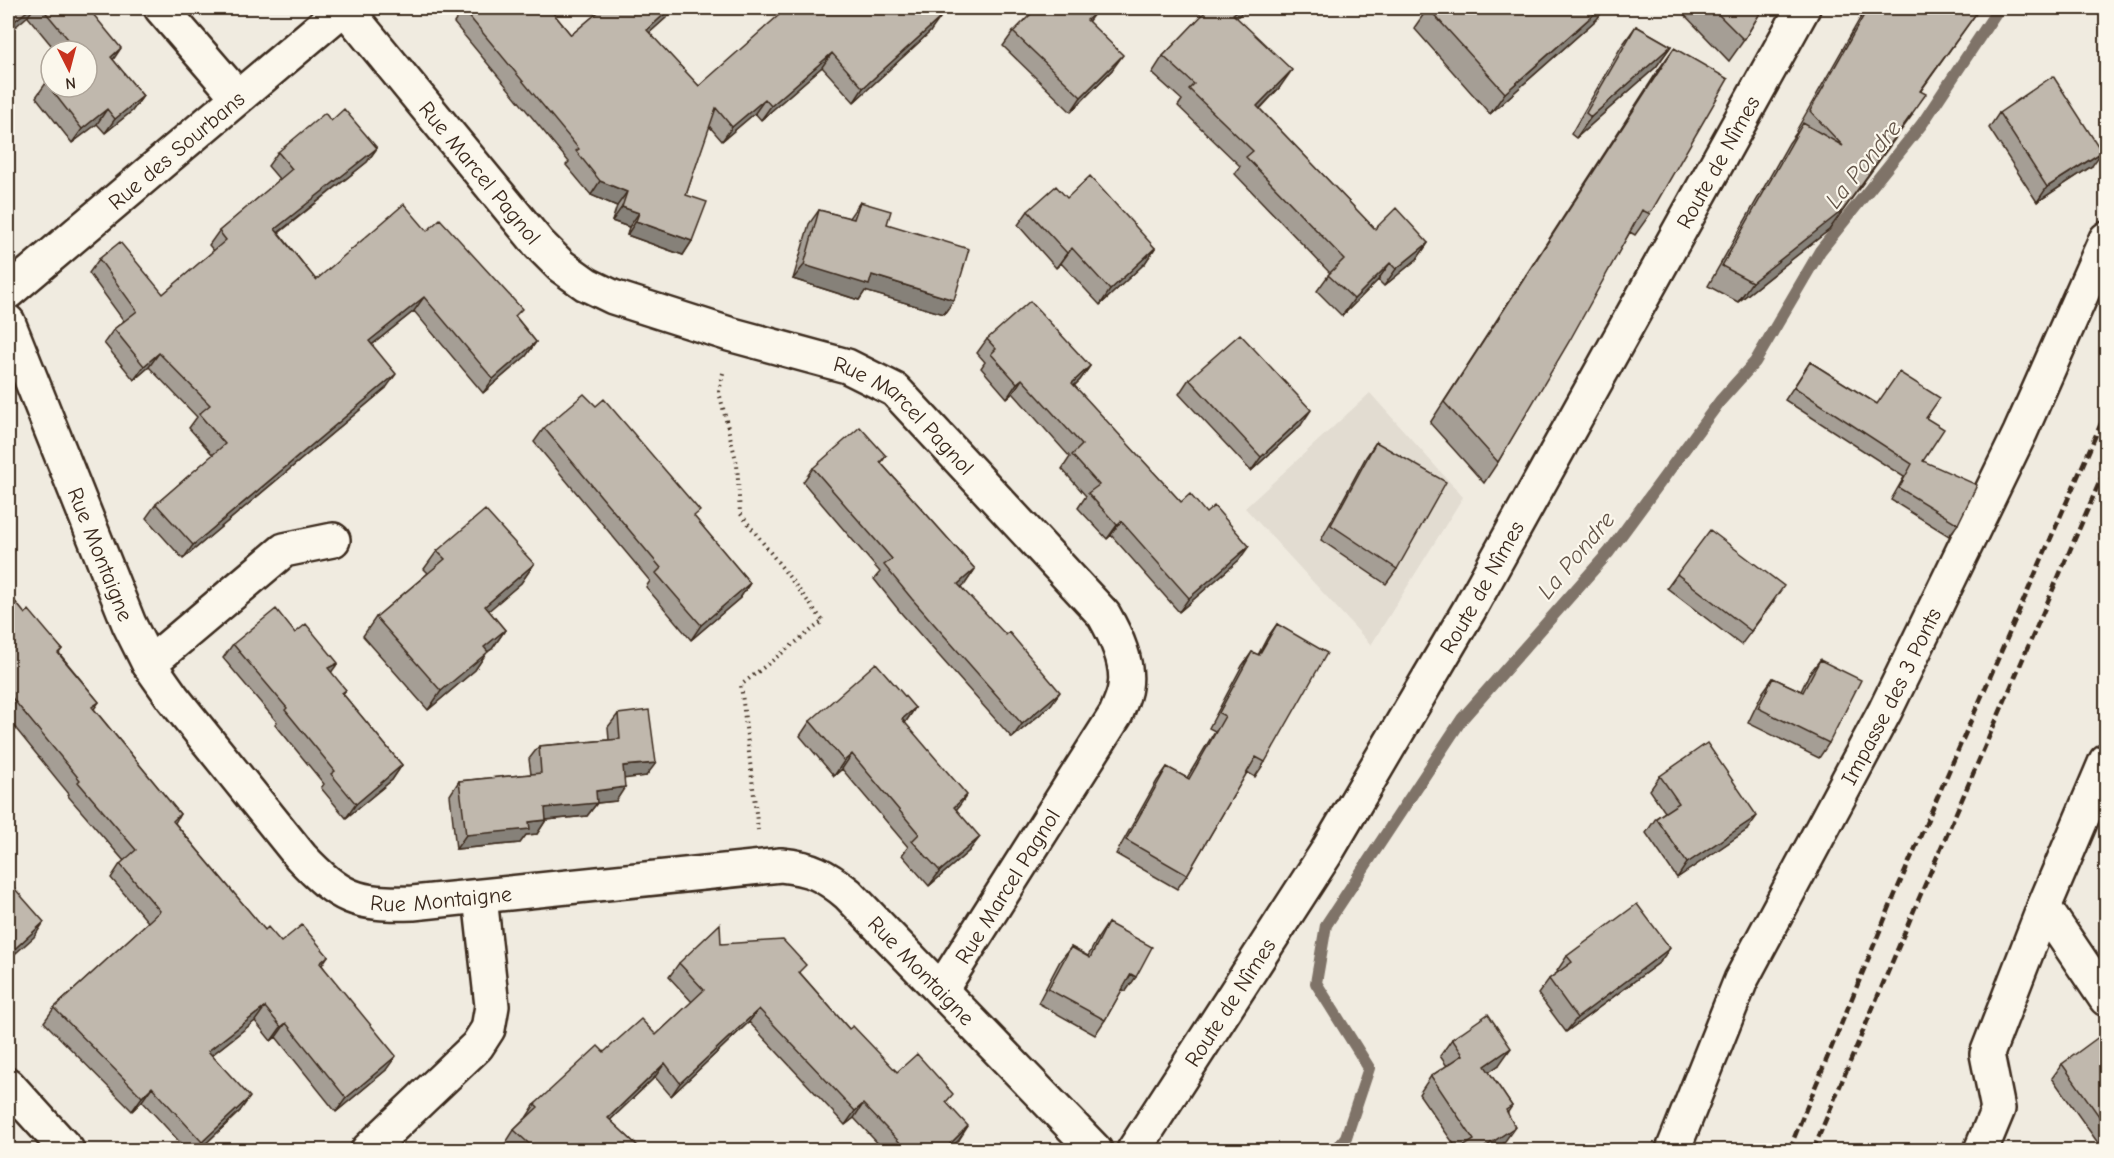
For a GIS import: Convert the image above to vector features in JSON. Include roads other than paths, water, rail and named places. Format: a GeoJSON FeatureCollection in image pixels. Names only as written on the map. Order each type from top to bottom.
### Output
{"type":"FeatureCollection","features":[{"type":"Feature","properties":{"kind":"street"},"geometry":{"type":"LineString","coordinates":[[161,8],[237,96]]}},
{"type":"Feature","properties":{"kind":"street","name":"Rue des Sourbans"},"geometry":{"type":"LineString","coordinates":[[8,292],[237,96],[344,8]]}},
{"type":"Feature","properties":{"kind":"street","name":"Rue Marcel Pagnol"},"geometry":{"type":"LineString","coordinates":[[344,8],[539,244],[561,266],[586,284],[613,297],[729,334],[847,366],[895,390],[1104,615],[1117,638],[1124,664],[1125,687],[1116,714],[941,990]]}},
{"type":"Feature","properties":{"kind":"street","name":"Route de Nîmes"},"geometry":{"type":"LineString","coordinates":[[1134,1150],[1326,853],[1469,610],[1803,8]]}},
{"type":"Feature","properties":{"kind":"street","name":"Impasse des 3 Ponts"},"geometry":{"type":"LineString","coordinates":[[1673,1150],[1741,980],[1885,711],[2020,433],[2106,239]]}},
{"type":"Feature","properties":{"kind":"street","name":"Rue Montaigne"},"geometry":{"type":"LineString","coordinates":[[8,322],[129,624],[149,664],[173,698],[301,857],[322,879],[347,896],[379,904],[480,897],[781,865],[806,868],[832,881],[848,894],[1095,1150]]}},
{"type":"Feature","properties":{"kind":"street"},"geometry":{"type":"LineString","coordinates":[[149,664],[284,550],[333,540]]}},
{"type":"Feature","properties":{"kind":"street"},"geometry":{"type":"LineString","coordinates":[[1981,1150],[1998,1108],[1987,1054],[2044,908],[2106,761]]}},
{"type":"Feature","properties":{"kind":"street"},"geometry":{"type":"LineString","coordinates":[[368,1150],[477,1046],[488,1029],[492,1005],[480,897]]}},
{"type":"Feature","properties":{"kind":"street"},"geometry":{"type":"LineString","coordinates":[[2044,908],[2106,999]]}},
{"type":"Feature","properties":{"kind":"street"},"geometry":{"type":"LineString","coordinates":[[8,1084],[67,1150]]}},
{"type":"Feature","properties":{"kind":"waterway","name":"La Pondre"},"geometry":{"type":"LineString","coordinates":[[1336,1150],[1346,1137],[1369,1068],[1316,983],[1326,925],[1462,719],[1609,552],[1720,401],[1755,362],[1820,251],[1922,124],[1999,8]]}},
{"type":"Feature","properties":{"kind":"railway"},"geometry":{"type":"LineString","coordinates":[[1789,1150],[1896,892],[2106,412]]}},
{"type":"Feature","properties":{"kind":"railway"},"geometry":{"type":"LineString","coordinates":[[1813,1150],[1917,903],[2106,467]]}}]}
